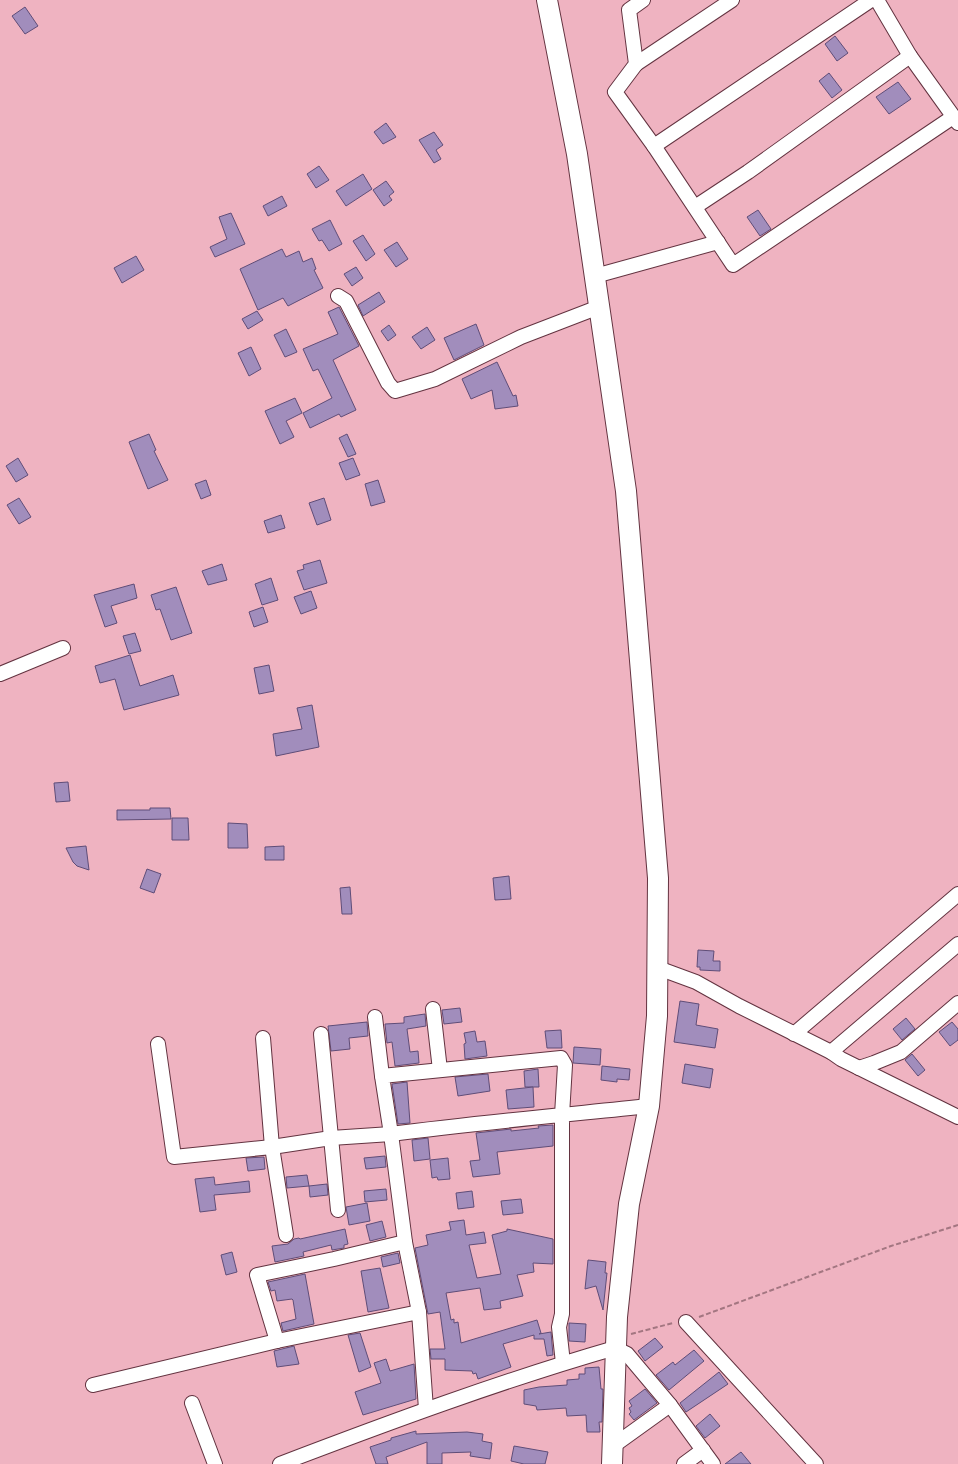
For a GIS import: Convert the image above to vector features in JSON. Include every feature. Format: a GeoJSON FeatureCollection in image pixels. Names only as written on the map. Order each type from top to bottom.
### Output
{"type":"FeatureCollection","features":[{"type":"Feature","properties":{"kind":"street"},"geometry":{"type":"LineString","coordinates":[[547,0],[577,154],[627,501],[658,878],[657,1016],[650,1106],[629,1204],[622,1342],[612,1455]]}},
{"type":"Feature","properties":{"kind":"street"},"geometry":{"type":"LineString","coordinates":[[636,64],[629,10],[643,0]]}},
{"type":"Feature","properties":{"kind":"street"},"geometry":{"type":"LineString","coordinates":[[732,0],[636,64],[615,92],[654,146],[733,265],[956,120],[910,56],[877,0]]}},
{"type":"Feature","properties":{"kind":"street"},"geometry":{"type":"LineString","coordinates":[[654,146],[871,0]]}},
{"type":"Feature","properties":{"kind":"street"},"geometry":{"type":"LineString","coordinates":[[695,207],[748,172],[910,56]]}},
{"type":"Feature","properties":{"kind":"street"},"geometry":{"type":"LineString","coordinates":[[595,276],[718,242]]}},
{"type":"Feature","properties":{"kind":"street"},"geometry":{"type":"LineString","coordinates":[[338,296],[346,301],[388,383],[395,391],[435,379],[521,337],[599,307]]}},
{"type":"Feature","properties":{"kind":"street"},"geometry":{"type":"LineString","coordinates":[[0,674],[63,648]]}},
{"type":"Feature","properties":{"kind":"street"},"geometry":{"type":"LineString","coordinates":[[794,1034],[958,894]]}},
{"type":"Feature","properties":{"kind":"street"},"geometry":{"type":"LineString","coordinates":[[831,1052],[958,944]]}},
{"type":"Feature","properties":{"kind":"street"},"geometry":{"type":"LineString","coordinates":[[658,968],[696,982],[859,1068],[958,1117]]}},
{"type":"Feature","properties":{"kind":"street"},"geometry":{"type":"LineString","coordinates":[[859,1068],[901,1052],[958,1003]]}},
{"type":"Feature","properties":{"kind":"street"},"geometry":{"type":"LineString","coordinates":[[433,1009],[440,1070]]}},
{"type":"Feature","properties":{"kind":"street"},"geometry":{"type":"LineString","coordinates":[[375,1017],[405,1242],[419,1312],[426,1409]]}},
{"type":"Feature","properties":{"kind":"street"},"geometry":{"type":"LineString","coordinates":[[321,1034],[338,1210]]}},
{"type":"Feature","properties":{"kind":"street"},"geometry":{"type":"LineString","coordinates":[[263,1038],[272,1147],[286,1234]]}},
{"type":"Feature","properties":{"kind":"street"},"geometry":{"type":"LineString","coordinates":[[158,1044],[174,1157],[272,1147],[331,1138],[391,1134],[650,1106]]}},
{"type":"Feature","properties":{"kind":"street"},"geometry":{"type":"LineString","coordinates":[[382,1076],[561,1058],[565,1065],[562,1115],[562,1314],[560,1327],[563,1363]]}},
{"type":"Feature","properties":{"kind":"street"},"geometry":{"type":"LineString","coordinates":[[277,1341],[257,1275],[405,1242]]}},
{"type":"Feature","properties":{"kind":"street"},"geometry":{"type":"LineString","coordinates":[[94,1385],[277,1341],[419,1312]]}},
{"type":"Feature","properties":{"kind":"street"},"geometry":{"type":"LineString","coordinates":[[686,1322],[816,1464]]}},
{"type":"Feature","properties":{"kind":"street"},"geometry":{"type":"LineString","coordinates":[[280,1464],[426,1409],[622,1342]]}},
{"type":"Feature","properties":{"kind":"street"},"geometry":{"type":"LineString","coordinates":[[622,1342],[627,1354],[670,1405],[713,1464]]}},
{"type":"Feature","properties":{"kind":"street"},"geometry":{"type":"LineString","coordinates":[[192,1403],[215,1464]]}},
{"type":"Feature","properties":{"kind":"street"},"geometry":{"type":"LineString","coordinates":[[612,1455],[670,1405]]}},
{"type":"Feature","properties":{"kind":"street"},"geometry":{"type":"LineString","coordinates":[[684,1464],[703,1450]]}},
{"type":"Feature","properties":{"kind":"path"},"geometry":{"type":"LineString","coordinates":[[622,1342],[676,1322],[686,1322],[891,1246],[958,1225]]}},
{"type":"Feature","properties":{"kind":"building"},"geometry":{"type":"Polygon","coordinates":[[[25,7],[38,26],[25,34],[12,16],[25,7]]]}},
{"type":"Feature","properties":{"kind":"building"},"geometry":{"type":"Polygon","coordinates":[[[835,36],[848,53],[837,61],[825,44],[835,36]]]}},
{"type":"Feature","properties":{"kind":"building"},"geometry":{"type":"Polygon","coordinates":[[[829,73],[842,90],[832,98],[819,81],[829,73]]]}},
{"type":"Feature","properties":{"kind":"building"},"geometry":{"type":"Polygon","coordinates":[[[898,82],[911,99],[889,114],[876,97],[898,82]]]}},
{"type":"Feature","properties":{"kind":"building"},"geometry":{"type":"Polygon","coordinates":[[[386,123],[396,137],[383,144],[374,132],[386,123]]]}},
{"type":"Feature","properties":{"kind":"building"},"geometry":{"type":"Polygon","coordinates":[[[434,132],[443,145],[436,150],[441,159],[434,163],[419,140],[434,132]]]}},
{"type":"Feature","properties":{"kind":"building"},"geometry":{"type":"Polygon","coordinates":[[[319,166],[329,180],[316,188],[307,174],[319,166]]]}},
{"type":"Feature","properties":{"kind":"building"},"geometry":{"type":"Polygon","coordinates":[[[363,174],[372,189],[346,206],[336,191],[363,174]]]}},
{"type":"Feature","properties":{"kind":"building"},"geometry":{"type":"Polygon","coordinates":[[[386,181],[394,192],[389,196],[392,200],[384,206],[373,190],[386,181]]]}},
{"type":"Feature","properties":{"kind":"building"},"geometry":{"type":"Polygon","coordinates":[[[282,196],[287,206],[268,216],[263,206],[282,196]]]}},
{"type":"Feature","properties":{"kind":"building"},"geometry":{"type":"Polygon","coordinates":[[[758,210],[771,229],[760,236],[747,217],[758,210]]]}},
{"type":"Feature","properties":{"kind":"building"},"geometry":{"type":"Polygon","coordinates":[[[231,213],[245,244],[215,257],[210,247],[227,239],[219,217],[231,213]]]}},
{"type":"Feature","properties":{"kind":"building"},"geometry":{"type":"Polygon","coordinates":[[[330,220],[342,244],[329,251],[322,240],[319,241],[312,229],[330,220]]]}},
{"type":"Feature","properties":{"kind":"building"},"geometry":{"type":"Polygon","coordinates":[[[363,235],[375,254],[366,261],[353,241],[363,235]]]}},
{"type":"Feature","properties":{"kind":"building"},"geometry":{"type":"Polygon","coordinates":[[[397,242],[408,259],[396,267],[384,250],[397,242]]]}},
{"type":"Feature","properties":{"kind":"building"},"geometry":{"type":"Polygon","coordinates":[[[282,249],[286,257],[299,251],[303,262],[312,258],[316,269],[314,270],[323,288],[288,306],[283,298],[258,310],[240,269],[282,249]]]}},
{"type":"Feature","properties":{"kind":"building"},"geometry":{"type":"Polygon","coordinates":[[[136,256],[144,270],[122,283],[114,268],[136,256]]]}},
{"type":"Feature","properties":{"kind":"building"},"geometry":{"type":"Polygon","coordinates":[[[356,267],[363,278],[352,286],[344,274],[356,267]]]}},
{"type":"Feature","properties":{"kind":"building"},"geometry":{"type":"Polygon","coordinates":[[[379,292],[385,302],[363,316],[358,305],[379,292]]]}},
{"type":"Feature","properties":{"kind":"building"},"geometry":{"type":"Polygon","coordinates":[[[339,307],[359,346],[333,360],[356,410],[341,417],[339,414],[310,428],[303,413],[332,398],[318,369],[313,371],[303,349],[338,334],[328,312],[339,307]]]}},
{"type":"Feature","properties":{"kind":"building"},"geometry":{"type":"Polygon","coordinates":[[[257,311],[263,320],[248,329],[242,319],[257,311]]]}},
{"type":"Feature","properties":{"kind":"building"},"geometry":{"type":"Polygon","coordinates":[[[476,324],[484,345],[454,360],[444,338],[476,324]]]}},
{"type":"Feature","properties":{"kind":"building"},"geometry":{"type":"Polygon","coordinates":[[[389,325],[396,335],[388,341],[381,331],[389,325]]]}},
{"type":"Feature","properties":{"kind":"building"},"geometry":{"type":"Polygon","coordinates":[[[427,327],[435,340],[421,349],[412,337],[427,327]]]}},
{"type":"Feature","properties":{"kind":"building"},"geometry":{"type":"Polygon","coordinates":[[[286,329],[297,352],[285,357],[274,335],[286,329]]]}},
{"type":"Feature","properties":{"kind":"building"},"geometry":{"type":"Polygon","coordinates":[[[251,347],[261,369],[249,376],[238,353],[251,347]]]}},
{"type":"Feature","properties":{"kind":"building"},"geometry":{"type":"Polygon","coordinates":[[[497,362],[513,396],[516,395],[518,406],[495,409],[492,390],[471,399],[462,379],[497,362]]]}},
{"type":"Feature","properties":{"kind":"building"},"geometry":{"type":"Polygon","coordinates":[[[295,398],[302,413],[286,421],[294,437],[280,444],[265,411],[295,398]]]}},
{"type":"Feature","properties":{"kind":"building"},"geometry":{"type":"Polygon","coordinates":[[[149,434],[156,450],[154,451],[168,480],[148,489],[129,442],[149,434]]]}},
{"type":"Feature","properties":{"kind":"building"},"geometry":{"type":"Polygon","coordinates":[[[347,434],[356,454],[348,457],[339,438],[347,434]]]}},
{"type":"Feature","properties":{"kind":"building"},"geometry":{"type":"Polygon","coordinates":[[[18,458],[28,475],[16,482],[6,466],[18,458]]]}},
{"type":"Feature","properties":{"kind":"building"},"geometry":{"type":"Polygon","coordinates":[[[353,458],[360,475],[346,480],[339,463],[353,458]]]}},
{"type":"Feature","properties":{"kind":"building"},"geometry":{"type":"Polygon","coordinates":[[[206,480],[211,495],[201,499],[195,484],[206,480]]]}},
{"type":"Feature","properties":{"kind":"building"},"geometry":{"type":"Polygon","coordinates":[[[378,480],[385,502],[371,506],[365,484],[378,480]]]}},
{"type":"Feature","properties":{"kind":"building"},"geometry":{"type":"Polygon","coordinates":[[[19,498],[31,517],[19,524],[7,505],[19,498]]]}},
{"type":"Feature","properties":{"kind":"building"},"geometry":{"type":"Polygon","coordinates":[[[324,498],[331,520],[317,525],[309,503],[324,498]]]}},
{"type":"Feature","properties":{"kind":"building"},"geometry":{"type":"Polygon","coordinates":[[[281,515],[285,528],[268,533],[264,521],[281,515]]]}},
{"type":"Feature","properties":{"kind":"building"},"geometry":{"type":"Polygon","coordinates":[[[320,560],[327,583],[304,590],[297,571],[304,569],[303,565],[320,560]]]}},
{"type":"Feature","properties":{"kind":"building"},"geometry":{"type":"Polygon","coordinates":[[[222,564],[227,580],[208,585],[202,571],[222,564]]]}},
{"type":"Feature","properties":{"kind":"building"},"geometry":{"type":"Polygon","coordinates":[[[271,578],[278,600],[262,605],[255,584],[271,578]]]}},
{"type":"Feature","properties":{"kind":"building"},"geometry":{"type":"Polygon","coordinates":[[[134,584],[137,598],[111,606],[117,623],[105,627],[94,595],[134,584]]]}},
{"type":"Feature","properties":{"kind":"building"},"geometry":{"type":"Polygon","coordinates":[[[176,587],[192,633],[171,640],[160,609],[156,610],[151,595],[176,587]]]}},
{"type":"Feature","properties":{"kind":"building"},"geometry":{"type":"Polygon","coordinates":[[[311,591],[317,608],[301,614],[294,597],[311,591]]]}},
{"type":"Feature","properties":{"kind":"building"},"geometry":{"type":"Polygon","coordinates":[[[263,607],[268,622],[254,627],[249,612],[263,607]]]}},
{"type":"Feature","properties":{"kind":"building"},"geometry":{"type":"Polygon","coordinates":[[[135,633],[141,651],[129,654],[123,636],[135,633]]]}},
{"type":"Feature","properties":{"kind":"building"},"geometry":{"type":"Polygon","coordinates":[[[130,655],[140,686],[173,675],[179,695],[124,710],[115,679],[100,683],[95,666],[130,655]]]}},
{"type":"Feature","properties":{"kind":"building"},"geometry":{"type":"Polygon","coordinates":[[[269,665],[274,691],[259,694],[254,668],[269,665]]]}},
{"type":"Feature","properties":{"kind":"building"},"geometry":{"type":"Polygon","coordinates":[[[312,705],[319,747],[276,756],[273,734],[302,729],[297,708],[312,705]]]}},
{"type":"Feature","properties":{"kind":"building"},"geometry":{"type":"Polygon","coordinates":[[[68,782],[70,801],[56,802],[54,783],[68,782]]]}},
{"type":"Feature","properties":{"kind":"building"},"geometry":{"type":"Polygon","coordinates":[[[150,808],[170,808],[171,819],[117,820],[117,810],[150,810],[150,808]]]}},
{"type":"Feature","properties":{"kind":"building"},"geometry":{"type":"Polygon","coordinates":[[[172,818],[188,818],[189,840],[172,840],[172,818]]]}},
{"type":"Feature","properties":{"kind":"building"},"geometry":{"type":"Polygon","coordinates":[[[228,823],[247,824],[248,848],[228,848],[228,823]]]}},
{"type":"Feature","properties":{"kind":"building"},"geometry":{"type":"Polygon","coordinates":[[[86,846],[89,870],[77,866],[66,848],[86,846]]]}},
{"type":"Feature","properties":{"kind":"building"},"geometry":{"type":"Polygon","coordinates":[[[284,846],[284,860],[265,860],[265,847],[284,846]]]}},
{"type":"Feature","properties":{"kind":"building"},"geometry":{"type":"Polygon","coordinates":[[[147,869],[161,874],[154,893],[140,888],[147,869]]]}},
{"type":"Feature","properties":{"kind":"building"},"geometry":{"type":"Polygon","coordinates":[[[509,876],[511,899],[495,900],[493,878],[509,876]]]}},
{"type":"Feature","properties":{"kind":"building"},"geometry":{"type":"Polygon","coordinates":[[[350,887],[352,914],[342,914],[340,888],[350,887]]]}},
{"type":"Feature","properties":{"kind":"building"},"geometry":{"type":"Polygon","coordinates":[[[698,950],[714,951],[713,961],[720,961],[720,971],[700,970],[700,967],[697,967],[698,950]]]}},
{"type":"Feature","properties":{"kind":"building"},"geometry":{"type":"Polygon","coordinates":[[[680,1001],[699,1004],[696,1025],[718,1029],[715,1048],[674,1042],[680,1001]]]}},
{"type":"Feature","properties":{"kind":"building"},"geometry":{"type":"Polygon","coordinates":[[[460,1008],[462,1022],[444,1024],[442,1010],[460,1008]]]}},
{"type":"Feature","properties":{"kind":"building"},"geometry":{"type":"Polygon","coordinates":[[[425,1014],[426,1026],[407,1029],[410,1052],[418,1051],[419,1063],[395,1066],[392,1042],[387,1043],[385,1024],[404,1023],[404,1017],[425,1014]]]}},
{"type":"Feature","properties":{"kind":"building"},"geometry":{"type":"Polygon","coordinates":[[[906,1018],[915,1029],[902,1040],[893,1029],[906,1018]]]}},
{"type":"Feature","properties":{"kind":"building"},"geometry":{"type":"Polygon","coordinates":[[[367,1022],[368,1036],[349,1038],[350,1049],[331,1051],[328,1026],[367,1022]]]}},
{"type":"Feature","properties":{"kind":"building"},"geometry":{"type":"Polygon","coordinates":[[[952,1022],[958,1029],[958,1040],[950,1046],[939,1032],[952,1022]]]}},
{"type":"Feature","properties":{"kind":"building"},"geometry":{"type":"Polygon","coordinates":[[[561,1030],[562,1048],[547,1048],[545,1031],[561,1030]]]}},
{"type":"Feature","properties":{"kind":"building"},"geometry":{"type":"Polygon","coordinates":[[[475,1031],[477,1042],[485,1041],[487,1056],[465,1059],[464,1044],[466,1043],[464,1033],[475,1031]]]}},
{"type":"Feature","properties":{"kind":"building"},"geometry":{"type":"Polygon","coordinates":[[[574,1047],[601,1049],[600,1065],[573,1063],[574,1047]]]}},
{"type":"Feature","properties":{"kind":"building"},"geometry":{"type":"Polygon","coordinates":[[[912,1054],[925,1070],[918,1076],[905,1060],[912,1054]]]}},
{"type":"Feature","properties":{"kind":"building"},"geometry":{"type":"Polygon","coordinates":[[[685,1064],[713,1069],[710,1088],[682,1083],[685,1064]]]}},
{"type":"Feature","properties":{"kind":"building"},"geometry":{"type":"Polygon","coordinates":[[[602,1066],[630,1069],[629,1080],[617,1079],[617,1082],[601,1080],[602,1066]]]}},
{"type":"Feature","properties":{"kind":"building"},"geometry":{"type":"Polygon","coordinates":[[[538,1069],[539,1087],[525,1087],[524,1071],[538,1069]]]}},
{"type":"Feature","properties":{"kind":"building"},"geometry":{"type":"Polygon","coordinates":[[[488,1074],[490,1091],[458,1096],[455,1077],[488,1074]]]}},
{"type":"Feature","properties":{"kind":"building"},"geometry":{"type":"Polygon","coordinates":[[[407,1082],[410,1123],[398,1124],[392,1084],[407,1082]]]}},
{"type":"Feature","properties":{"kind":"building"},"geometry":{"type":"Polygon","coordinates":[[[533,1087],[534,1107],[508,1109],[506,1090],[533,1087]]]}},
{"type":"Feature","properties":{"kind":"building"},"geometry":{"type":"Polygon","coordinates":[[[553,1125],[553,1146],[497,1152],[500,1174],[473,1177],[470,1161],[480,1160],[476,1133],[511,1129],[511,1131],[553,1125]]]}},
{"type":"Feature","properties":{"kind":"building"},"geometry":{"type":"Polygon","coordinates":[[[428,1138],[430,1159],[414,1161],[412,1140],[428,1138]]]}},
{"type":"Feature","properties":{"kind":"building"},"geometry":{"type":"Polygon","coordinates":[[[385,1156],[386,1167],[366,1169],[364,1158],[385,1156]]]}},
{"type":"Feature","properties":{"kind":"building"},"geometry":{"type":"Polygon","coordinates":[[[264,1157],[265,1169],[248,1171],[246,1158],[264,1157]]]}},
{"type":"Feature","properties":{"kind":"building"},"geometry":{"type":"Polygon","coordinates":[[[448,1158],[450,1179],[438,1180],[437,1177],[432,1178],[430,1160],[448,1158]]]}},
{"type":"Feature","properties":{"kind":"building"},"geometry":{"type":"Polygon","coordinates":[[[307,1175],[309,1186],[287,1188],[286,1177],[307,1175]]]}},
{"type":"Feature","properties":{"kind":"building"},"geometry":{"type":"Polygon","coordinates":[[[214,1177],[215,1185],[249,1181],[250,1192],[214,1195],[216,1210],[200,1212],[195,1179],[214,1177]]]}},
{"type":"Feature","properties":{"kind":"building"},"geometry":{"type":"Polygon","coordinates":[[[327,1184],[328,1195],[310,1197],[309,1186],[327,1184]]]}},
{"type":"Feature","properties":{"kind":"building"},"geometry":{"type":"Polygon","coordinates":[[[386,1189],[387,1200],[365,1202],[364,1191],[386,1189]]]}},
{"type":"Feature","properties":{"kind":"building"},"geometry":{"type":"Polygon","coordinates":[[[472,1191],[474,1207],[458,1209],[456,1193],[472,1191]]]}},
{"type":"Feature","properties":{"kind":"building"},"geometry":{"type":"Polygon","coordinates":[[[521,1199],[523,1213],[503,1215],[501,1201],[521,1199]]]}},
{"type":"Feature","properties":{"kind":"building"},"geometry":{"type":"Polygon","coordinates":[[[367,1203],[370,1221],[349,1225],[346,1207],[367,1203]]]}},
{"type":"Feature","properties":{"kind":"building"},"geometry":{"type":"Polygon","coordinates":[[[464,1220],[466,1235],[484,1232],[486,1243],[469,1245],[477,1278],[501,1274],[492,1235],[507,1231],[507,1229],[553,1239],[553,1264],[533,1263],[534,1272],[517,1275],[523,1296],[500,1301],[501,1308],[484,1310],[480,1288],[446,1293],[451,1320],[454,1319],[454,1323],[458,1322],[461,1343],[537,1320],[541,1333],[539,1334],[551,1332],[553,1355],[547,1356],[544,1339],[534,1339],[534,1335],[503,1344],[511,1367],[478,1379],[476,1373],[473,1374],[472,1371],[445,1370],[445,1359],[431,1359],[430,1349],[445,1349],[440,1312],[428,1314],[415,1248],[428,1245],[426,1235],[451,1230],[449,1222],[464,1220]]]}},
{"type":"Feature","properties":{"kind":"building"},"geometry":{"type":"Polygon","coordinates":[[[382,1221],[386,1237],[370,1241],[366,1225],[382,1221]]]}},
{"type":"Feature","properties":{"kind":"building"},"geometry":{"type":"Polygon","coordinates":[[[345,1229],[348,1244],[344,1245],[344,1248],[332,1250],[331,1245],[303,1252],[304,1256],[275,1262],[272,1246],[288,1244],[294,1239],[345,1229]]]}},
{"type":"Feature","properties":{"kind":"building"},"geometry":{"type":"Polygon","coordinates":[[[232,1252],[237,1272],[226,1275],[221,1255],[232,1252]]]}},
{"type":"Feature","properties":{"kind":"building"},"geometry":{"type":"Polygon","coordinates":[[[398,1253],[400,1263],[383,1267],[381,1257],[398,1253]]]}},
{"type":"Feature","properties":{"kind":"building"},"geometry":{"type":"Polygon","coordinates":[[[588,1260],[606,1262],[605,1273],[607,1273],[603,1310],[596,1286],[585,1289],[588,1260]]]}},
{"type":"Feature","properties":{"kind":"building"},"geometry":{"type":"Polygon","coordinates":[[[380,1268],[389,1308],[368,1312],[361,1271],[380,1268]]]}},
{"type":"Feature","properties":{"kind":"building"},"geometry":{"type":"Polygon","coordinates":[[[305,1274],[314,1324],[283,1331],[281,1323],[296,1319],[293,1300],[277,1301],[275,1290],[271,1291],[268,1282],[305,1274]]]}},
{"type":"Feature","properties":{"kind":"building"},"geometry":{"type":"Polygon","coordinates":[[[569,1323],[586,1324],[585,1342],[569,1341],[569,1323]]]}},
{"type":"Feature","properties":{"kind":"building"},"geometry":{"type":"Polygon","coordinates":[[[360,1333],[371,1367],[359,1372],[348,1335],[360,1333]]]}},
{"type":"Feature","properties":{"kind":"building"},"geometry":{"type":"Polygon","coordinates":[[[655,1338],[663,1347],[645,1361],[638,1351],[655,1338]]]}},
{"type":"Feature","properties":{"kind":"building"},"geometry":{"type":"Polygon","coordinates":[[[294,1346],[299,1364],[277,1367],[274,1351],[294,1346]]]}},
{"type":"Feature","properties":{"kind":"building"},"geometry":{"type":"Polygon","coordinates":[[[694,1350],[704,1361],[669,1390],[656,1375],[673,1362],[675,1365],[694,1350]]]}},
{"type":"Feature","properties":{"kind":"building"},"geometry":{"type":"Polygon","coordinates":[[[386,1359],[390,1371],[414,1364],[416,1399],[363,1415],[355,1392],[381,1383],[374,1363],[386,1359]]]}},
{"type":"Feature","properties":{"kind":"building"},"geometry":{"type":"Polygon","coordinates":[[[599,1367],[601,1389],[603,1389],[602,1422],[599,1422],[600,1432],[587,1432],[586,1415],[567,1416],[566,1408],[537,1410],[536,1406],[524,1404],[524,1390],[567,1385],[567,1380],[579,1379],[579,1374],[585,1374],[585,1368],[599,1367]]]}},
{"type":"Feature","properties":{"kind":"building"},"geometry":{"type":"Polygon","coordinates":[[[719,1372],[728,1384],[686,1412],[680,1403],[719,1372]]]}},
{"type":"Feature","properties":{"kind":"building"},"geometry":{"type":"Polygon","coordinates":[[[645,1389],[657,1403],[634,1420],[629,1414],[631,1412],[629,1408],[632,1406],[629,1401],[645,1389]]]}},
{"type":"Feature","properties":{"kind":"building"},"geometry":{"type":"Polygon","coordinates":[[[710,1414],[720,1426],[705,1438],[696,1426],[710,1414]]]}},
{"type":"Feature","properties":{"kind":"building"},"geometry":{"type":"Polygon","coordinates":[[[416,1431],[416,1434],[467,1432],[483,1434],[482,1441],[492,1443],[490,1459],[470,1456],[471,1452],[442,1453],[442,1464],[427,1464],[427,1442],[386,1457],[388,1464],[376,1464],[370,1447],[391,1440],[391,1438],[416,1431]]]}},
{"type":"Feature","properties":{"kind":"building"},"geometry":{"type":"Polygon","coordinates":[[[514,1446],[548,1452],[545,1464],[524,1464],[511,1461],[514,1446]]]}},
{"type":"Feature","properties":{"kind":"building"},"geometry":{"type":"Polygon","coordinates":[[[741,1452],[751,1464],[725,1464],[741,1452]]]}}]}
